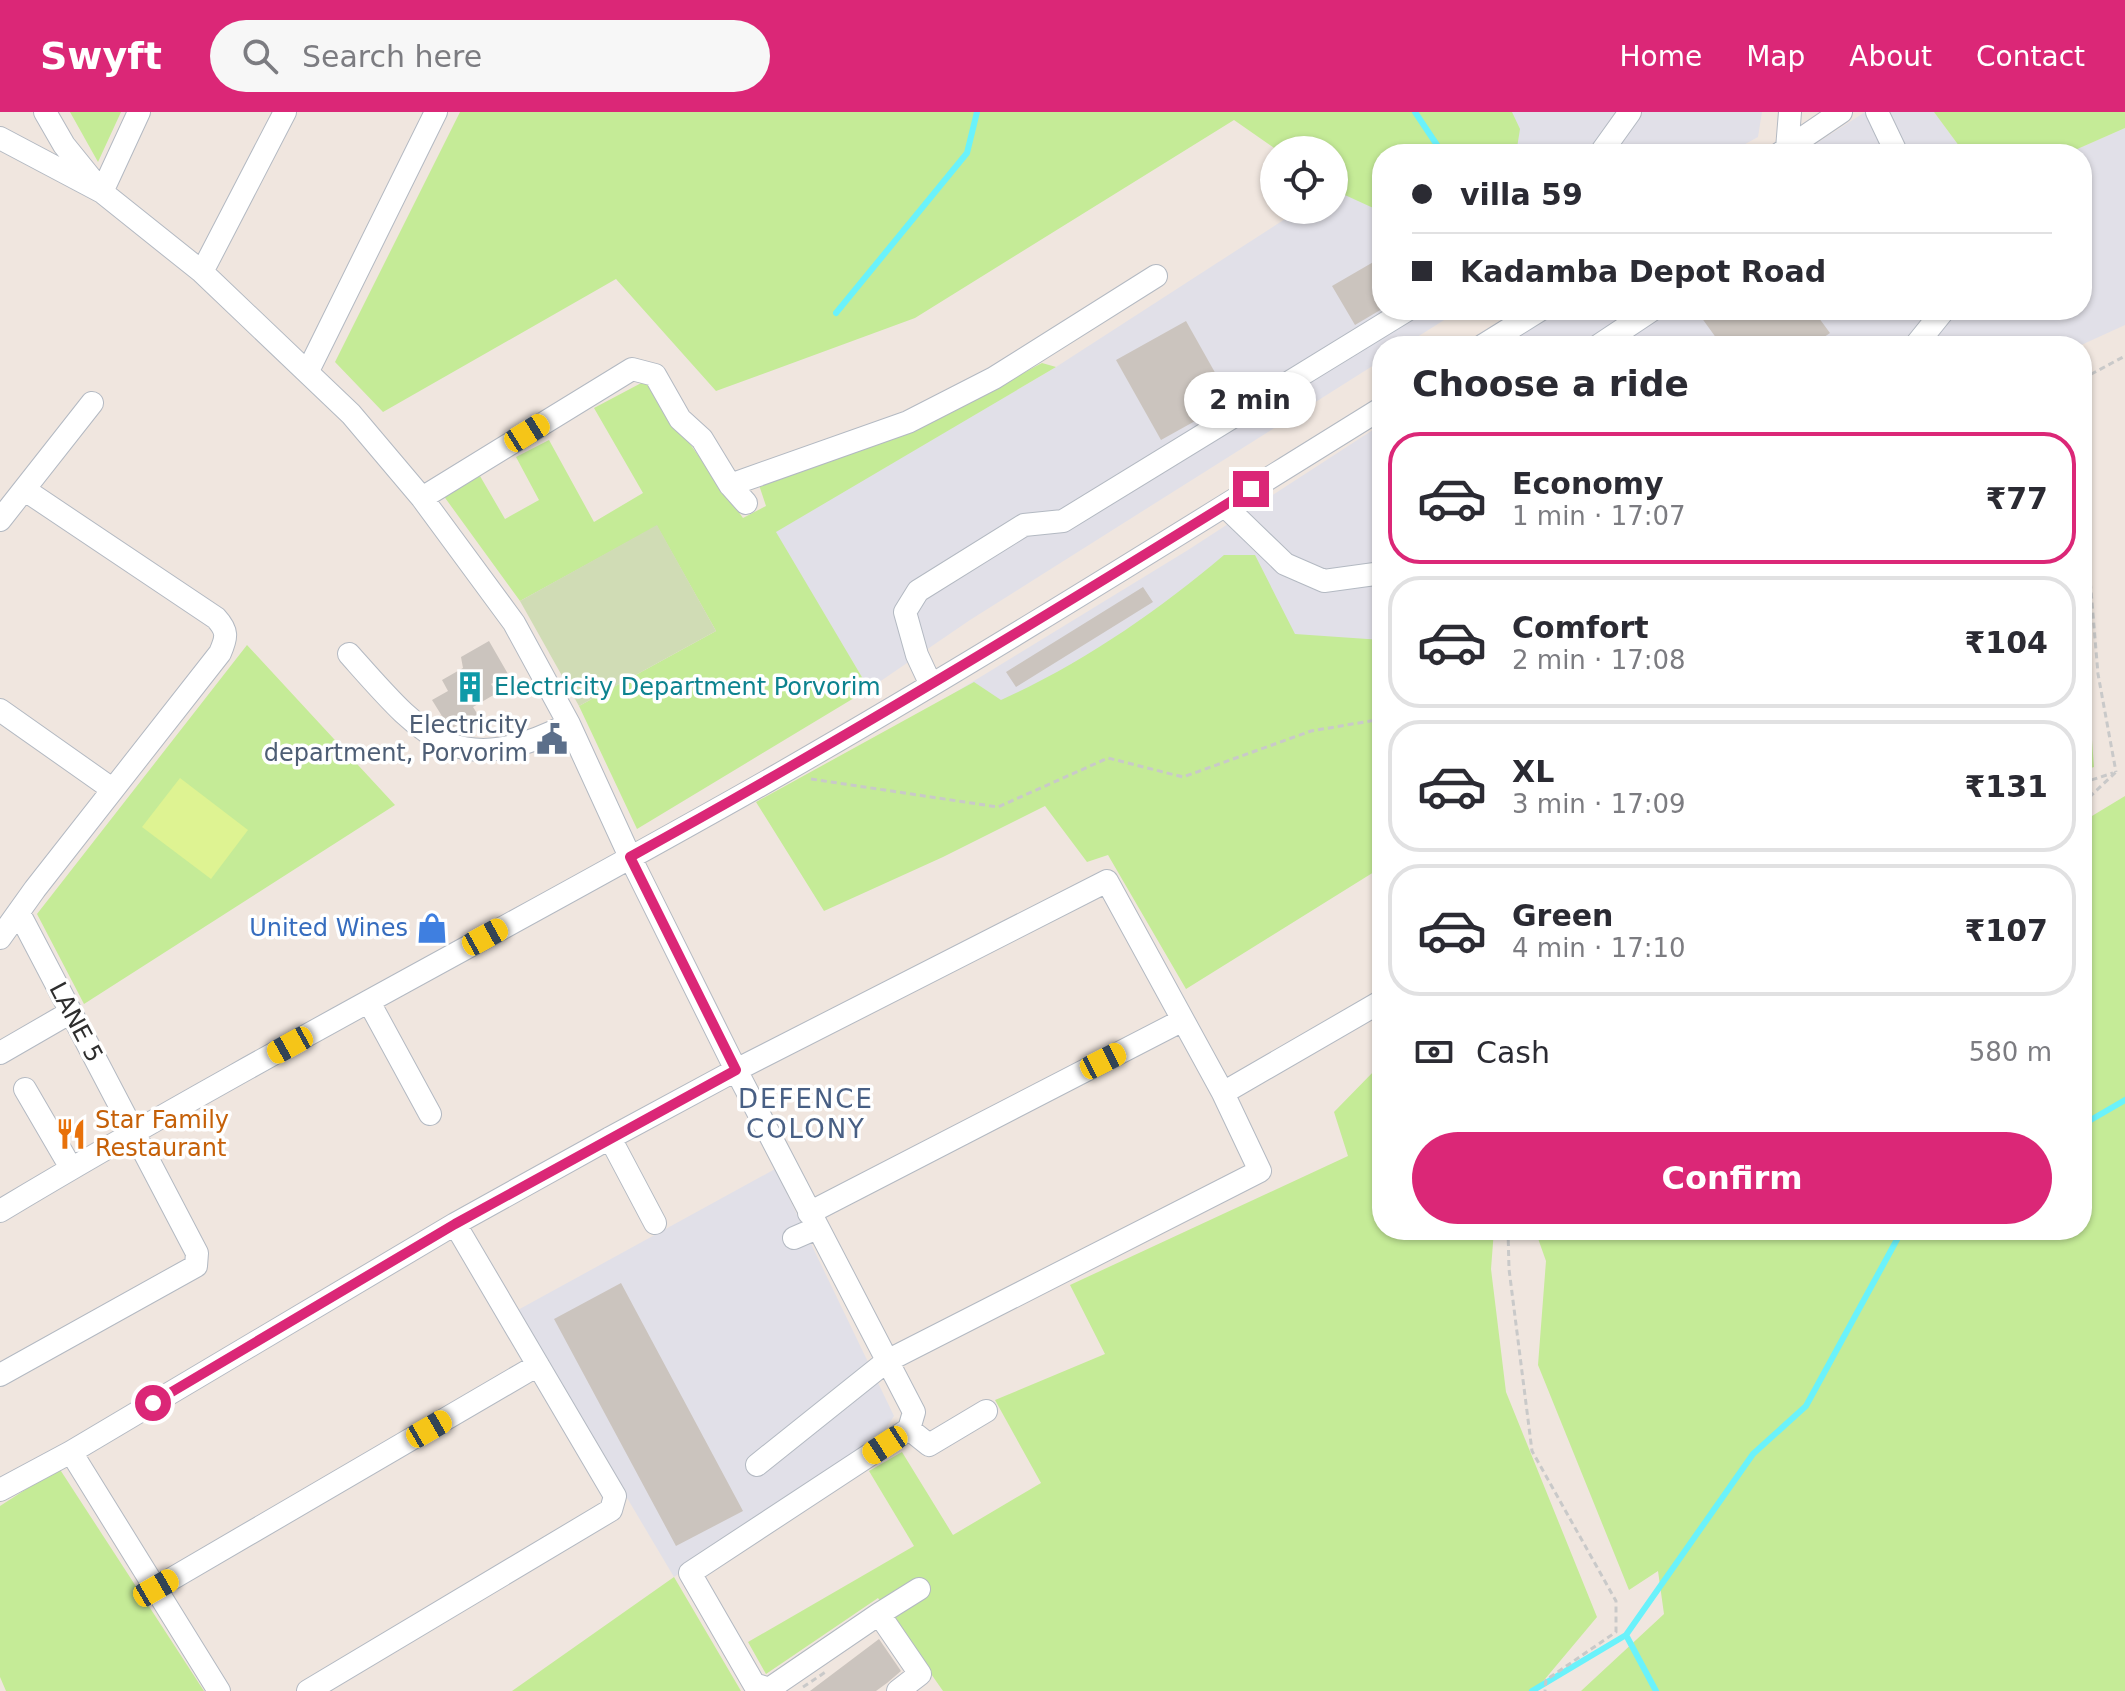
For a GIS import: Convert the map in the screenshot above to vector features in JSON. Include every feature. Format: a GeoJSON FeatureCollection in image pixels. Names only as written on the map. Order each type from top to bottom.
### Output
{"type":"FeatureCollection","features":[{"type":"Feature","properties":{"kind":"street"},"geometry":{"type":"LineString","coordinates":[[45,112],[64,145],[102,192]]}},
{"type":"Feature","properties":{"kind":"street"},"geometry":{"type":"LineString","coordinates":[[102,192],[139,112]]}},
{"type":"Feature","properties":{"kind":"street"},"geometry":{"type":"LineString","coordinates":[[202,272],[285,112]]}},
{"type":"Feature","properties":{"kind":"street"},"geometry":{"type":"LineString","coordinates":[[308,371],[436,112]]}},
{"type":"Feature","properties":{"kind":"street"},"geometry":{"type":"LineString","coordinates":[[1607,144],[1630,112]]}},
{"type":"Feature","properties":{"kind":"street"},"geometry":{"type":"LineString","coordinates":[[1784,144],[1790,112]]}},
{"type":"Feature","properties":{"kind":"street"},"geometry":{"type":"LineString","coordinates":[[1795,144],[1841,112]]}},
{"type":"Feature","properties":{"kind":"street"},"geometry":{"type":"LineString","coordinates":[[1877,112],[1890,144]]}},
{"type":"Feature","properties":{"kind":"street"},"geometry":{"type":"LineString","coordinates":[[0,138],[102,192],[202,272],[308,371],[351,414],[422,498],[514,623],[569,724],[630,857],[736,1070],[914,1412],[909,1429],[690,1573],[754,1684],[769,1689],[919,1589]]}},
{"type":"Feature","properties":{"kind":"street"},"geometry":{"type":"LineString","coordinates":[[730,485],[908,422],[994,378],[1156,276]]}},
{"type":"Feature","properties":{"kind":"street"},"geometry":{"type":"LineString","coordinates":[[931,685],[917,655],[905,612],[918,591],[1024,525],[1063,521],[1391,320]]}},
{"type":"Feature","properties":{"kind":"street"},"geometry":{"type":"LineString","coordinates":[[1498,336],[1524,320]]}},
{"type":"Feature","properties":{"kind":"street"},"geometry":{"type":"LineString","coordinates":[[1613,336],[1637,320]]}},
{"type":"Feature","properties":{"kind":"street"},"geometry":{"type":"LineString","coordinates":[[1923,336],[1936,320]]}},
{"type":"Feature","properties":{"kind":"street"},"geometry":{"type":"LineString","coordinates":[[422,498],[632,369],[655,375],[680,419],[702,439],[730,485],[746,503]]}},
{"type":"Feature","properties":{"kind":"street"},"geometry":{"type":"LineString","coordinates":[[0,520],[92,403]]}},
{"type":"Feature","properties":{"kind":"street"},"geometry":{"type":"LineString","coordinates":[[0,1211],[133,1131],[779,774],[931,685],[1372,414]]}},
{"type":"Feature","properties":{"kind":"street"},"geometry":{"type":"LineString","coordinates":[[0,938],[220,653],[227,637],[225,627],[216,618],[25,490]]}},
{"type":"Feature","properties":{"kind":"street"},"geometry":{"type":"LineString","coordinates":[[1225,506],[1285,564],[1324,581],[1372,574]]}},
{"type":"Feature","properties":{"kind":"street"},"geometry":{"type":"LineString","coordinates":[[349,654],[405,716],[429,734],[460,748],[478,752],[517,745],[569,724]]}},
{"type":"Feature","properties":{"kind":"street"},"geometry":{"type":"LineString","coordinates":[[0,710],[112,789]]}},
{"type":"Feature","properties":{"kind":"street"},"geometry":{"type":"LineString","coordinates":[[0,1490],[71,1452],[455,1224],[610,1138],[736,1070],[1107,881],[1223,1093],[1260,1171],[887,1361],[757,1465]]}},
{"type":"Feature","properties":{"kind":"street","name":"LANE 5"},"geometry":{"type":"LineString","coordinates":[[0,1375],[196,1266],[197,1253],[19,913]]}},
{"type":"Feature","properties":{"kind":"street"},"geometry":{"type":"LineString","coordinates":[[369,1002],[430,1114]]}},
{"type":"Feature","properties":{"kind":"street"},"geometry":{"type":"LineString","coordinates":[[1223,1093],[1372,1007]]}},
{"type":"Feature","properties":{"kind":"street"},"geometry":{"type":"LineString","coordinates":[[0,1053],[71,1012]]}},
{"type":"Feature","properties":{"kind":"street"},"geometry":{"type":"LineString","coordinates":[[794,1238],[813,1220],[1183,1020]]}},
{"type":"Feature","properties":{"kind":"street"},"geometry":{"type":"LineString","coordinates":[[25,1089],[71,1168]]}},
{"type":"Feature","properties":{"kind":"street"},"geometry":{"type":"LineString","coordinates":[[610,1138],[655,1223]]}},
{"type":"Feature","properties":{"kind":"street"},"geometry":{"type":"LineString","coordinates":[[308,1691],[611,1510],[615,1496],[455,1224]]}},
{"type":"Feature","properties":{"kind":"street"},"geometry":{"type":"LineString","coordinates":[[156,1588],[538,1365]]}},
{"type":"Feature","properties":{"kind":"street"},"geometry":{"type":"LineString","coordinates":[[909,1429],[929,1445],[986,1411]]}},
{"type":"Feature","properties":{"kind":"street"},"geometry":{"type":"LineString","coordinates":[[71,1452],[219,1691]]}},
{"type":"Feature","properties":{"kind":"street"},"geometry":{"type":"LineString","coordinates":[[879,1614],[920,1674],[898,1691]]}},
{"type":"Feature","properties":{"kind":"path"},"geometry":{"type":"LineString","coordinates":[[2092,374],[2125,356]]}},
{"type":"Feature","properties":{"kind":"path"},"geometry":{"type":"LineString","coordinates":[[2092,602],[2098,674],[2116,772]]}},
{"type":"Feature","properties":{"kind":"path"},"geometry":{"type":"LineString","coordinates":[[779,774],[998,807],[1108,758],[1183,777],[1311,731],[1372,721]]}},
{"type":"Feature","properties":{"kind":"path"},"geometry":{"type":"LineString","coordinates":[[2092,780],[2116,772]]}},
{"type":"Feature","properties":{"kind":"path"},"geometry":{"type":"LineString","coordinates":[[2092,795],[2116,772]]}},
{"type":"Feature","properties":{"kind":"path"},"geometry":{"type":"LineString","coordinates":[[1508,1240],[1509,1269],[1532,1451],[1616,1601],[1616,1632],[1546,1680],[1545,1691]]}},
{"type":"Feature","properties":{"kind":"path"},"geometry":{"type":"LineString","coordinates":[[803,1687],[827,1671]]}},
{"type":"Feature","properties":{"kind":"shaded area"},"geometry":{"type":"Polygon","coordinates":[[[1442,112],[1762,112],[1758,137],[1745,144],[1396,144],[1442,112]]]}},
{"type":"Feature","properties":{"kind":"shaded area"},"geometry":{"type":"Polygon","coordinates":[[[1865,112],[1934,112],[1958,144],[1815,144],[1865,112]]]}},
{"type":"Feature","properties":{"kind":"shaded area"},"geometry":{"type":"Polygon","coordinates":[[[2125,128],[2125,325],[2092,340],[2092,336],[1519,336],[1543,320],[2092,320],[2092,144],[2089,144],[2125,128]]]}},
{"type":"Feature","properties":{"kind":"shaded area"},"geometry":{"type":"Polygon","coordinates":[[[1372,161],[1372,320],[1444,320],[1419,336],[1372,336],[1372,366],[970,620],[869,689],[775,532],[1056,367],[1277,224],[1348,224],[1348,177],[1372,161]]]}},
{"type":"Feature","properties":{"kind":"shaded area"},"geometry":{"type":"Polygon","coordinates":[[[1372,430],[1372,649],[1010,818],[933,706],[1188,550],[1372,430]]]}},
{"type":"Feature","properties":{"kind":"shaded area"},"geometry":{"type":"Polygon","coordinates":[[[775,1169],[894,1416],[880,1438],[674,1577],[516,1311],[775,1169]]]}},
{"type":"Feature","properties":{"kind":"green space"},"geometry":{"type":"Polygon","coordinates":[[[70,112],[121,112],[98,162],[70,112]]]}},
{"type":"Feature","properties":{"kind":"green space"},"geometry":{"type":"Polygon","coordinates":[[[460,112],[1512,112],[1520,129],[1518,144],[1372,144],[1372,207],[1348,196],[1348,136],[1260,138],[1234,120],[915,318],[716,391],[616,279],[383,412],[335,362],[460,112]]]}},
{"type":"Feature","properties":{"kind":"green space"},"geometry":{"type":"Polygon","coordinates":[[[1934,112],[2125,112],[2125,128],[2089,144],[1958,144],[1934,112]]]}},
{"type":"Feature","properties":{"kind":"green space"},"geometry":{"type":"Polygon","coordinates":[[[1042,363],[1056,367],[776,532],[869,689],[637,829],[579,706],[716,631],[657,526],[520,601],[443,495],[480,476],[505,519],[539,500],[516,457],[549,440],[594,522],[643,493],[594,408],[645,381],[743,518],[766,506],[758,482],[918,429],[1042,363]]]}},
{"type":"Feature","properties":{"kind":"green space"},"geometry":{"type":"Polygon","coordinates":[[[657,525],[716,631],[579,706],[520,601],[657,525]]]}},
{"type":"Feature","properties":{"kind":"green space"},"geometry":{"type":"Polygon","coordinates":[[[1224,555],[1255,555],[1295,634],[1372,639],[1372,873],[1186,989],[1108,855],[1087,862],[1045,806],[824,911],[756,802],[974,682],[1001,700],[1031,686],[1089,653],[1172,597],[1224,555]]]}},
{"type":"Feature","properties":{"kind":"green space"},"geometry":{"type":"Polygon","coordinates":[[[247,645],[395,805],[84,1004],[37,914],[247,645]]]}},
{"type":"Feature","properties":{"kind":"green space"},"geometry":{"type":"Polygon","coordinates":[[[180,778],[248,830],[211,879],[142,827],[180,778]]]}},
{"type":"Feature","properties":{"kind":"green space"},"geometry":{"type":"Polygon","coordinates":[[[2125,796],[2125,1691],[1581,1691],[1664,1614],[1658,1571],[1629,1590],[1538,1365],[1546,1261],[1539,1240],[2092,1240],[2092,816],[2125,796]]]}},
{"type":"Feature","properties":{"kind":"green space"},"geometry":{"type":"Polygon","coordinates":[[[1372,1073],[1372,1240],[1493,1240],[1491,1269],[1506,1392],[1597,1617],[1535,1691],[943,1691],[878,1598],[766,1674],[748,1642],[914,1546],[869,1471],[902,1452],[953,1535],[1041,1483],[995,1400],[1105,1354],[1070,1285],[1348,1156],[1334,1112],[1372,1073]]]}},
{"type":"Feature","properties":{"kind":"green space"},"geometry":{"type":"Polygon","coordinates":[[[59,1468],[204,1691],[6,1691],[0,1677],[0,1506],[59,1468]]]}},
{"type":"Feature","properties":{"kind":"green space"},"geometry":{"type":"Polygon","coordinates":[[[674,1577],[741,1691],[512,1691],[674,1577]]]}},
{"type":"Feature","properties":{"kind":"building"},"geometry":{"type":"Polygon","coordinates":[[[1372,263],[1372,315],[1355,325],[1332,286],[1372,263]]]}},
{"type":"Feature","properties":{"kind":"building"},"geometry":{"type":"Polygon","coordinates":[[[1703,320],[1820,320],[1830,333],[1826,336],[1715,336],[1703,320]]]}},
{"type":"Feature","properties":{"kind":"building"},"geometry":{"type":"Polygon","coordinates":[[[1186,321],[1231,401],[1161,440],[1116,360],[1186,321]]]}},
{"type":"Feature","properties":{"kind":"building"},"geometry":{"type":"Polygon","coordinates":[[[1143,587],[1153,602],[1016,687],[1006,672],[1143,587]]]}},
{"type":"Feature","properties":{"kind":"building","name":"Electricity Department Porvorim"},"geometry":{"type":"Polygon","coordinates":[[[489,641],[508,674],[491,684],[497,693],[473,707],[478,715],[450,729],[432,700],[448,691],[442,680],[463,668],[461,657],[489,641]]]}},
{"type":"Feature","properties":{"kind":"building"},"geometry":{"type":"Polygon","coordinates":[[[621,1283],[743,1511],[676,1546],[554,1319],[621,1283]]]}},
{"type":"Feature","properties":{"kind":"building"},"geometry":{"type":"Polygon","coordinates":[[[879,1639],[901,1671],[887,1683],[876,1691],[810,1691],[879,1639]]]}},
{"type":"Feature","properties":{"kind":"waterway"},"geometry":{"type":"LineString","coordinates":[[836,313],[967,153],[977,112]]}},
{"type":"Feature","properties":{"kind":"waterway"},"geometry":{"type":"LineString","coordinates":[[1415,112],[1436,144]]}},
{"type":"Feature","properties":{"kind":"waterway"},"geometry":{"type":"LineString","coordinates":[[2092,1119],[2125,1100]]}},
{"type":"Feature","properties":{"kind":"waterway"},"geometry":{"type":"LineString","coordinates":[[1532,1691],[1626,1635],[1753,1454],[1806,1406],[1897,1240]]}},
{"type":"Feature","properties":{"kind":"waterway"},"geometry":{"type":"LineString","coordinates":[[1626,1635],[1656,1691]]}},
{"type":"Feature","properties":{"kind":"place","name":"Electricity Department Porvorim"},"geometry":{"type":"Point","coordinates":[470,687]}},
{"type":"Feature","properties":{"kind":"place","name":"Electricity department, Porvorim"},"geometry":{"type":"Point","coordinates":[552,739]}},
{"type":"Feature","properties":{"kind":"place","name":"United Wines"},"geometry":{"type":"Point","coordinates":[432,928]}},
{"type":"Feature","properties":{"kind":"place","name":"Star Family Restaurant"},"geometry":{"type":"Point","coordinates":[71,1134]}},
{"type":"Feature","properties":{"kind":"district","name":"DEFENCE COLONY"},"geometry":{"type":"Point","coordinates":[806,1114]}},
{"type":"Feature","properties":{"kind":"route"},"geometry":{"type":"LineString","coordinates":[[153,1403],[455,1224],[736,1070],[630,857],[931,685],[1251,489]]}}]}
